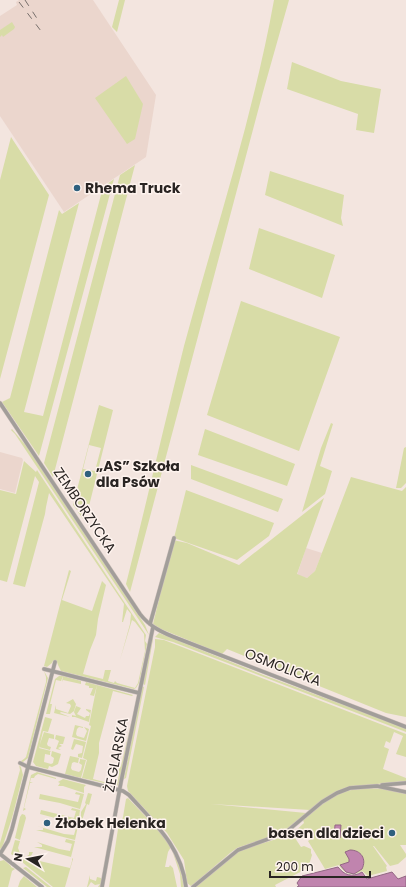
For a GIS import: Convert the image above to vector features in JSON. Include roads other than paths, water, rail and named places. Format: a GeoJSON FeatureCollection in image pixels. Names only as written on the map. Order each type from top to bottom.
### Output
{"type":"FeatureCollection","features":[{"type":"Feature","properties":{"kind":"street","name":"ZEMBORZYCKA"},"geometry":{"type":"LineString","coordinates":[[0,403],[140,614],[151,626]]}},
{"type":"Feature","properties":{"kind":"street","name":"ŻEGLARSKA"},"geometry":{"type":"LineString","coordinates":[[102,887],[151,626],[174,538]]}},
{"type":"Feature","properties":{"kind":"street","name":"OSMOLICKA"},"geometry":{"type":"LineString","coordinates":[[151,626],[198,646],[406,727]]}},
{"type":"Feature","properties":{"kind":"street"},"geometry":{"type":"LineString","coordinates":[[42,887],[0,854],[10,837],[55,662]]}},
{"type":"Feature","properties":{"kind":"street"},"geometry":{"type":"LineString","coordinates":[[44,669],[139,693]]}},
{"type":"Feature","properties":{"kind":"street"},"geometry":{"type":"LineString","coordinates":[[20,764],[120,790],[129,795],[166,835],[175,849],[181,863],[186,887]]}},
{"type":"Feature","properties":{"kind":"street"},"geometry":{"type":"LineString","coordinates":[[193,887],[238,850],[285,833],[331,796],[350,788],[406,783]]}},
{"type":"Feature","properties":{"kind":"street"},"geometry":{"type":"LineString","coordinates":[[377,786],[406,792]]}},
{"type":"Feature","properties":{"kind":"railway"},"geometry":{"type":"LineString","coordinates":[[25,0],[38,20]]}},
{"type":"Feature","properties":{"kind":"railway"},"geometry":{"type":"LineString","coordinates":[[19,2],[41,31]]}},
{"type":"Feature","properties":{"kind":"place","name":"Rhema Truck"},"geometry":{"type":"Point","coordinates":[77,188]}},
{"type":"Feature","properties":{"kind":"place","name":"„AS” Szkoła dla Psów"},"geometry":{"type":"Point","coordinates":[88,474]}},
{"type":"Feature","properties":{"kind":"place","name":"Żłobek Helenka"},"geometry":{"type":"Point","coordinates":[47,823]}},
{"type":"Feature","properties":{"kind":"place","name":"basen dla dzieci"},"geometry":{"type":"Point","coordinates":[392,833]}}]}
